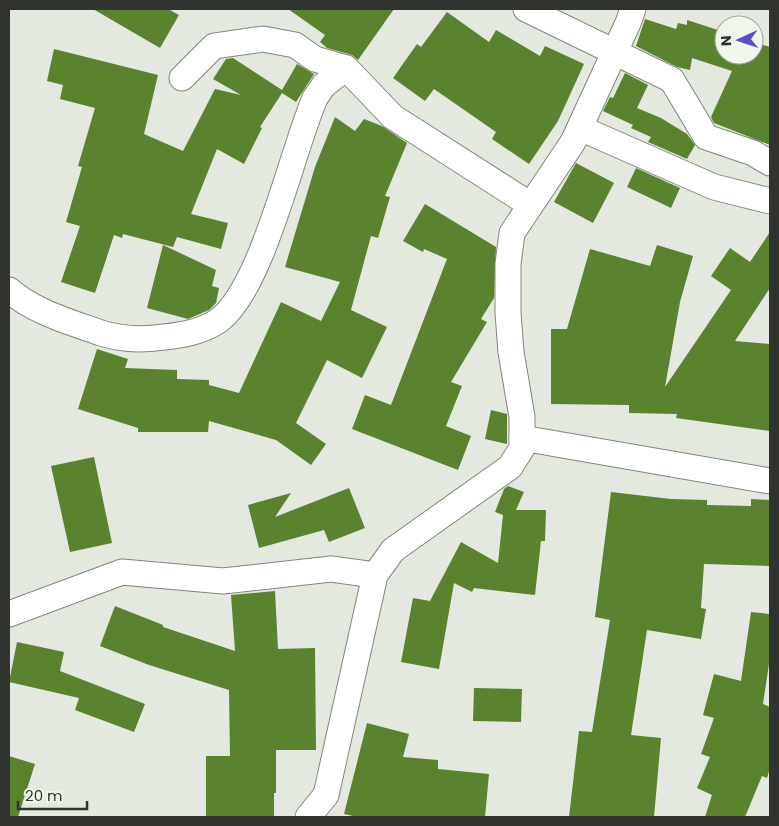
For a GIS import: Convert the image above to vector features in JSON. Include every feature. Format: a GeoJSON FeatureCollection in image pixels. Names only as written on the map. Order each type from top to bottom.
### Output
{"type":"FeatureCollection","features":[{"type":"Feature","properties":{"kind":"street"},"geometry":{"type":"LineString","coordinates":[[526,9],[672,80],[706,137],[753,153],[770,163]]}},
{"type":"Feature","properties":{"kind":"street"},"geometry":{"type":"LineString","coordinates":[[308,817],[326,795],[375,575],[393,550],[510,467],[522,448],[522,417],[511,352],[508,264],[512,233],[529,204],[573,142],[632,9]]}},
{"type":"Feature","properties":{"kind":"street"},"geometry":{"type":"LineString","coordinates":[[182,78],[214,46],[263,40],[295,45],[315,59],[346,68],[393,117],[529,204]]}},
{"type":"Feature","properties":{"kind":"street"},"geometry":{"type":"LineString","coordinates":[[9,290],[35,307],[116,338],[139,340],[196,333],[219,320],[239,298],[257,262],[315,98],[324,84],[346,68]]}},
{"type":"Feature","properties":{"kind":"street"},"geometry":{"type":"LineString","coordinates":[[580,128],[714,187],[770,201]]}},
{"type":"Feature","properties":{"kind":"street"},"geometry":{"type":"LineString","coordinates":[[522,438],[770,481]]}},
{"type":"Feature","properties":{"kind":"street"},"geometry":{"type":"LineString","coordinates":[[9,614],[122,572],[223,581],[331,569],[375,575]]}},
{"type":"Feature","properties":{"kind":"building"},"geometry":{"type":"Polygon","coordinates":[[[93,9],[168,9],[179,15],[160,48],[93,9]]]}},
{"type":"Feature","properties":{"kind":"building"},"geometry":{"type":"Polygon","coordinates":[[[288,9],[394,9],[358,60],[352,55],[327,48],[320,42],[325,35],[288,9]]]}},
{"type":"Feature","properties":{"kind":"building"},"geometry":{"type":"Polygon","coordinates":[[[447,12],[489,42],[496,30],[540,56],[545,46],[584,64],[558,121],[529,164],[492,139],[496,132],[434,89],[425,101],[393,78],[417,44],[421,47],[447,12]]]}},
{"type":"Feature","properties":{"kind":"building"},"geometry":{"type":"Polygon","coordinates":[[[645,19],[676,29],[678,23],[687,25],[687,20],[714,29],[714,65],[764,65],[764,45],[770,47],[770,145],[714,123],[711,117],[732,71],[692,58],[690,70],[677,67],[636,46],[645,19]]]}},
{"type":"Feature","properties":{"kind":"building"},"geometry":{"type":"Polygon","coordinates":[[[54,49],[158,75],[144,134],[183,151],[215,89],[241,95],[213,79],[226,59],[233,58],[282,90],[297,64],[314,74],[296,102],[282,93],[260,127],[262,128],[244,164],[217,149],[191,214],[228,223],[221,249],[177,237],[173,247],[123,234],[122,238],[114,235],[95,293],[61,282],[80,226],[66,222],[82,167],[78,166],[95,108],[60,99],[63,85],[47,81],[54,49]]]}},
{"type":"Feature","properties":{"kind":"building"},"geometry":{"type":"Polygon","coordinates":[[[625,73],[648,85],[637,108],[661,118],[687,134],[695,145],[687,159],[648,142],[651,137],[631,128],[633,125],[603,111],[610,97],[613,98],[625,73]]]}},
{"type":"Feature","properties":{"kind":"building"},"geometry":{"type":"Polygon","coordinates":[[[335,117],[355,131],[364,119],[382,126],[407,143],[385,196],[390,197],[378,238],[371,236],[351,310],[387,327],[362,378],[327,360],[296,423],[326,444],[311,465],[276,440],[209,421],[208,432],[138,432],[138,428],[78,409],[97,349],[128,359],[125,368],[177,370],[177,379],[209,380],[209,385],[239,393],[281,302],[321,321],[340,282],[285,267],[315,167],[335,117]]]}},
{"type":"Feature","properties":{"kind":"building"},"geometry":{"type":"Polygon","coordinates":[[[576,163],[614,183],[593,223],[554,202],[576,163]]]}},
{"type":"Feature","properties":{"kind":"building"},"geometry":{"type":"Polygon","coordinates":[[[636,168],[680,188],[671,208],[627,187],[636,168]]]}},
{"type":"Feature","properties":{"kind":"building"},"geometry":{"type":"Polygon","coordinates":[[[425,204],[496,247],[494,298],[481,319],[487,322],[451,382],[462,386],[446,426],[471,436],[458,470],[352,429],[365,395],[391,405],[447,259],[424,249],[423,252],[403,241],[425,204]]]}},
{"type":"Feature","properties":{"kind":"building"},"geometry":{"type":"Polygon","coordinates":[[[770,232],[770,288],[735,341],[770,344],[770,431],[676,418],[677,414],[629,413],[629,405],[551,404],[551,329],[567,329],[590,249],[650,266],[657,245],[693,256],[680,302],[665,387],[731,290],[711,276],[730,248],[750,262],[770,232]]]}},
{"type":"Feature","properties":{"kind":"building"},"geometry":{"type":"Polygon","coordinates":[[[163,245],[216,270],[212,286],[219,288],[216,303],[209,310],[188,319],[147,308],[163,245]]]}},
{"type":"Feature","properties":{"kind":"building"},"geometry":{"type":"Polygon","coordinates":[[[491,410],[507,414],[507,444],[485,439],[491,410]]]}},
{"type":"Feature","properties":{"kind":"building"},"geometry":{"type":"Polygon","coordinates":[[[94,457],[112,543],[70,552],[51,466],[94,457]]]}},
{"type":"Feature","properties":{"kind":"building"},"geometry":{"type":"Polygon","coordinates":[[[508,486],[524,492],[516,510],[546,510],[545,541],[541,541],[535,595],[474,588],[472,592],[454,583],[439,669],[401,662],[413,598],[430,601],[461,542],[498,563],[503,515],[495,512],[504,489],[508,486]]]}},
{"type":"Feature","properties":{"kind":"building"},"geometry":{"type":"Polygon","coordinates":[[[349,488],[365,528],[329,542],[324,530],[259,548],[248,505],[291,493],[275,517],[349,488]]]}},
{"type":"Feature","properties":{"kind":"building"},"geometry":{"type":"Polygon","coordinates":[[[611,492],[671,499],[707,500],[707,505],[751,506],[751,499],[770,500],[770,566],[704,564],[701,608],[706,609],[701,639],[647,630],[631,735],[661,738],[654,817],[569,817],[579,731],[592,732],[610,620],[595,617],[611,492]]]}},
{"type":"Feature","properties":{"kind":"building"},"geometry":{"type":"Polygon","coordinates":[[[275,591],[278,649],[315,648],[316,750],[276,750],[274,817],[206,817],[206,756],[230,756],[229,690],[149,665],[100,646],[115,606],[163,625],[163,627],[235,651],[231,595],[275,591]]]}},
{"type":"Feature","properties":{"kind":"building"},"geometry":{"type":"Polygon","coordinates":[[[751,612],[770,614],[770,657],[763,704],[770,707],[770,768],[767,778],[762,776],[745,817],[705,817],[712,795],[697,788],[710,757],[701,754],[714,718],[703,715],[714,674],[741,681],[751,612]]]}},
{"type":"Feature","properties":{"kind":"building"},"geometry":{"type":"Polygon","coordinates":[[[17,642],[64,652],[60,671],[145,704],[134,732],[75,710],[79,698],[9,682],[17,642]]]}},
{"type":"Feature","properties":{"kind":"building"},"geometry":{"type":"Polygon","coordinates":[[[474,688],[522,689],[521,722],[473,721],[474,688]]]}},
{"type":"Feature","properties":{"kind":"building"},"geometry":{"type":"Polygon","coordinates":[[[367,723],[409,734],[403,757],[438,760],[438,769],[489,774],[485,817],[358,817],[344,814],[367,723]]]}},
{"type":"Feature","properties":{"kind":"building"},"geometry":{"type":"Polygon","coordinates":[[[9,756],[35,764],[18,817],[9,817],[9,756]]]}}]}
